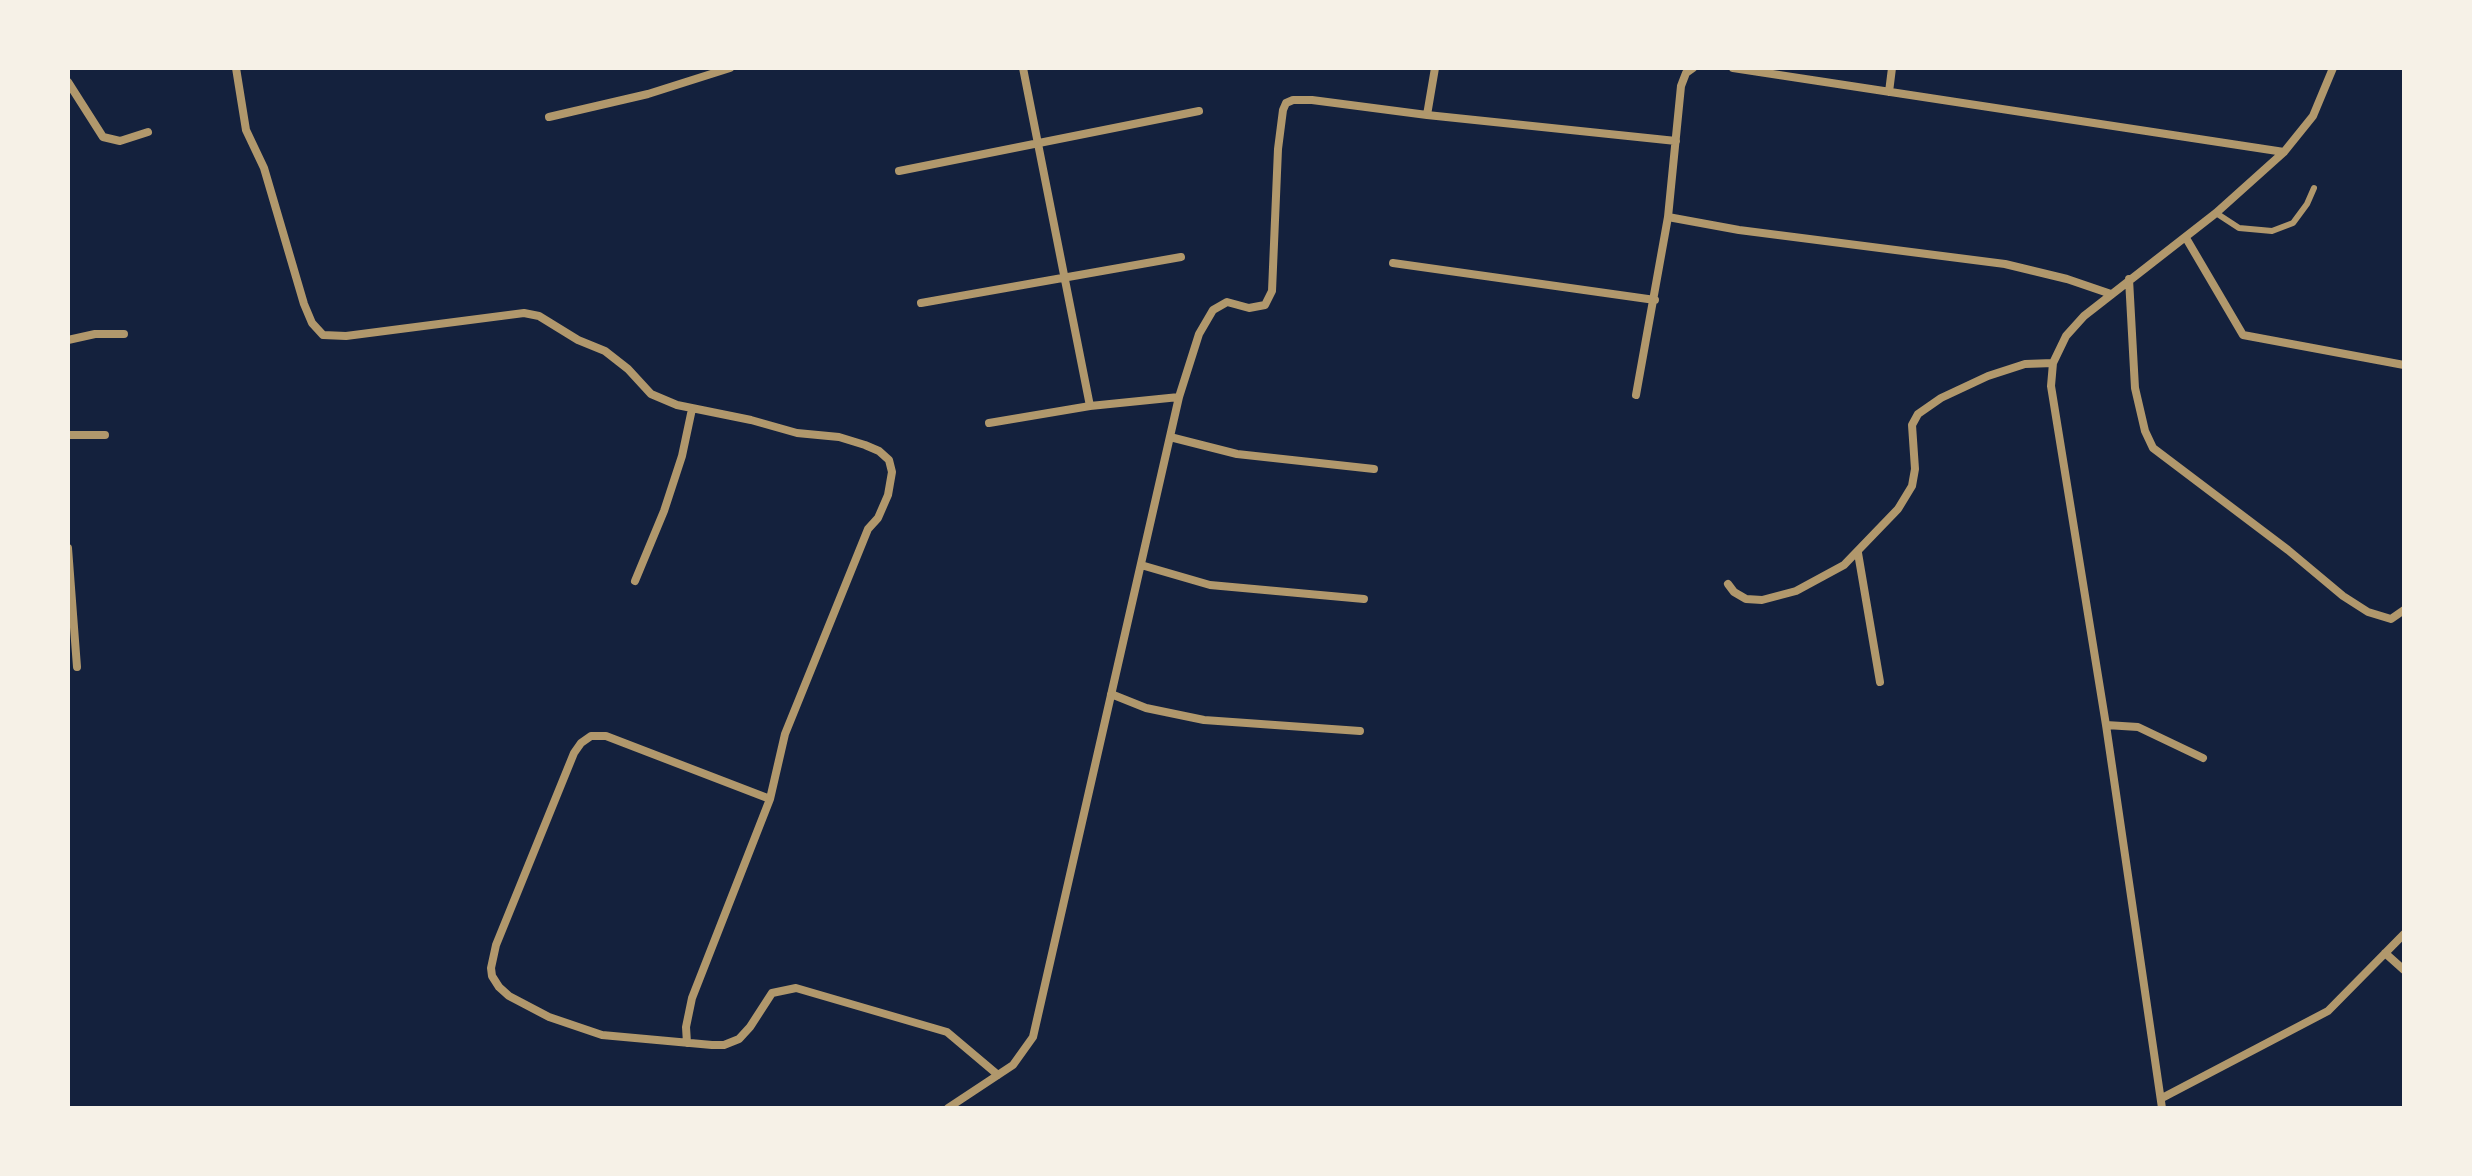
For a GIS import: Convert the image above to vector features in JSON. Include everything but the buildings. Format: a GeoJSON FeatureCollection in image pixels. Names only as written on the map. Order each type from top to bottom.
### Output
{"type":"FeatureCollection","features":[{"type":"Feature","properties":{"kind":"street"},"geometry":{"type":"LineString","coordinates":[[236,68],[246,130],[264,168],[304,304],[312,323],[323,335],[346,336],[524,313],[539,316],[578,340],[605,351],[628,369],[651,394],[692,409],[751,420],[797,433],[839,437],[879,451],[889,460],[892,472],[888,495],[878,518],[868,529],[785,734],[770,799],[692,998],[687,1014],[687,1043]]}},
{"type":"Feature","properties":{"kind":"street"},"geometry":{"type":"LineString","coordinates":[[549,117],[648,94],[730,68]]}},
{"type":"Feature","properties":{"kind":"street"},"geometry":{"type":"LineString","coordinates":[[1023,68],[1090,406]]}},
{"type":"Feature","properties":{"kind":"street"},"geometry":{"type":"LineString","coordinates":[[1427,115],[1435,68]]}},
{"type":"Feature","properties":{"kind":"street"},"geometry":{"type":"LineString","coordinates":[[1636,395],[1668,217],[1681,86],[1686,73],[1693,68]]}},
{"type":"Feature","properties":{"kind":"street"},"geometry":{"type":"LineString","coordinates":[[1733,68],[2284,152]]}},
{"type":"Feature","properties":{"kind":"street"},"geometry":{"type":"LineString","coordinates":[[1889,92],[1892,68]]}},
{"type":"Feature","properties":{"kind":"street"},"geometry":{"type":"LineString","coordinates":[[2162,1108],[2106,725],[2051,386],[2053,363],[2066,336],[2084,316],[2186,238],[2284,152],[2313,116],[2333,68]]}},
{"type":"Feature","properties":{"kind":"street"},"geometry":{"type":"LineString","coordinates":[[68,82],[103,137],[120,141],[148,132]]}},
{"type":"Feature","properties":{"kind":"street"},"geometry":{"type":"LineString","coordinates":[[948,1108],[1013,1065],[1033,1037],[1179,397],[1199,334],[1213,310],[1227,302],[1249,308],[1265,305],[1272,291],[1278,149],[1286,103],[1312,100],[1676,141]]}},
{"type":"Feature","properties":{"kind":"street"},"geometry":{"type":"LineString","coordinates":[[899,171],[1199,111]]}},
{"type":"Feature","properties":{"kind":"street"},"geometry":{"type":"LineString","coordinates":[[1668,217],[1739,230],[2005,264],[2067,279],[2111,294]]}},
{"type":"Feature","properties":{"kind":"street"},"geometry":{"type":"LineString","coordinates":[[2186,238],[2243,335],[2404,365]]}},
{"type":"Feature","properties":{"kind":"street"},"geometry":{"type":"LineString","coordinates":[[921,303],[1181,257]]}},
{"type":"Feature","properties":{"kind":"street"},"geometry":{"type":"LineString","coordinates":[[1393,263],[1655,300]]}},
{"type":"Feature","properties":{"kind":"street"},"geometry":{"type":"LineString","coordinates":[[2129,279],[2135,388],[2145,431],[2153,448],[2288,550],[2343,596],[2368,612],[2391,619],[2404,610]]}},
{"type":"Feature","properties":{"kind":"street"},"geometry":{"type":"LineString","coordinates":[[68,340],[95,334],[124,334]]}},
{"type":"Feature","properties":{"kind":"street"},"geometry":{"type":"LineString","coordinates":[[1728,584],[1746,599],[1762,600],[1796,591],[1844,565],[1898,509],[1912,486],[1915,469],[1912,425],[1918,414],[1941,398],[1988,376],[2025,364],[2053,363]]}},
{"type":"Feature","properties":{"kind":"street"},"geometry":{"type":"LineString","coordinates":[[989,423],[1090,406],[1179,397]]}},
{"type":"Feature","properties":{"kind":"street"},"geometry":{"type":"LineString","coordinates":[[635,581],[664,511],[682,456],[692,409]]}},
{"type":"Feature","properties":{"kind":"street"},"geometry":{"type":"LineString","coordinates":[[68,435],[105,435]]}},
{"type":"Feature","properties":{"kind":"street"},"geometry":{"type":"LineString","coordinates":[[1170,437],[1237,454],[1374,469]]}},
{"type":"Feature","properties":{"kind":"street"},"geometry":{"type":"LineString","coordinates":[[68,548],[77,667]]}},
{"type":"Feature","properties":{"kind":"street"},"geometry":{"type":"LineString","coordinates":[[1858,553],[1880,682]]}},
{"type":"Feature","properties":{"kind":"street"},"geometry":{"type":"LineString","coordinates":[[1141,565],[1210,585],[1364,599]]}},
{"type":"Feature","properties":{"kind":"street"},"geometry":{"type":"LineString","coordinates":[[1111,694],[1146,708],[1204,720],[1360,731]]}},
{"type":"Feature","properties":{"kind":"street"},"geometry":{"type":"LineString","coordinates":[[2106,725],[2138,727],[2203,758]]}},
{"type":"Feature","properties":{"kind":"street"},"geometry":{"type":"LineString","coordinates":[[770,799],[606,736],[591,736],[574,753],[496,945],[491,959],[492,976],[499,987],[509,996],[549,1017],[602,1035],[712,1045],[732,1042],[750,1027],[772,993],[796,988],[947,1032],[998,1075]]}},
{"type":"Feature","properties":{"kind":"street"},"geometry":{"type":"LineString","coordinates":[[2162,1098],[2328,1011],[2404,934]]}},
{"type":"Feature","properties":{"kind":"street"},"geometry":{"type":"LineString","coordinates":[[2385,953],[2404,970]]}},
{"type":"Feature","properties":{"kind":"lane"},"geometry":{"type":"LineString","coordinates":[[2216,213],[2239,228],[2272,231],[2293,223],[2314,188]]}}]}
